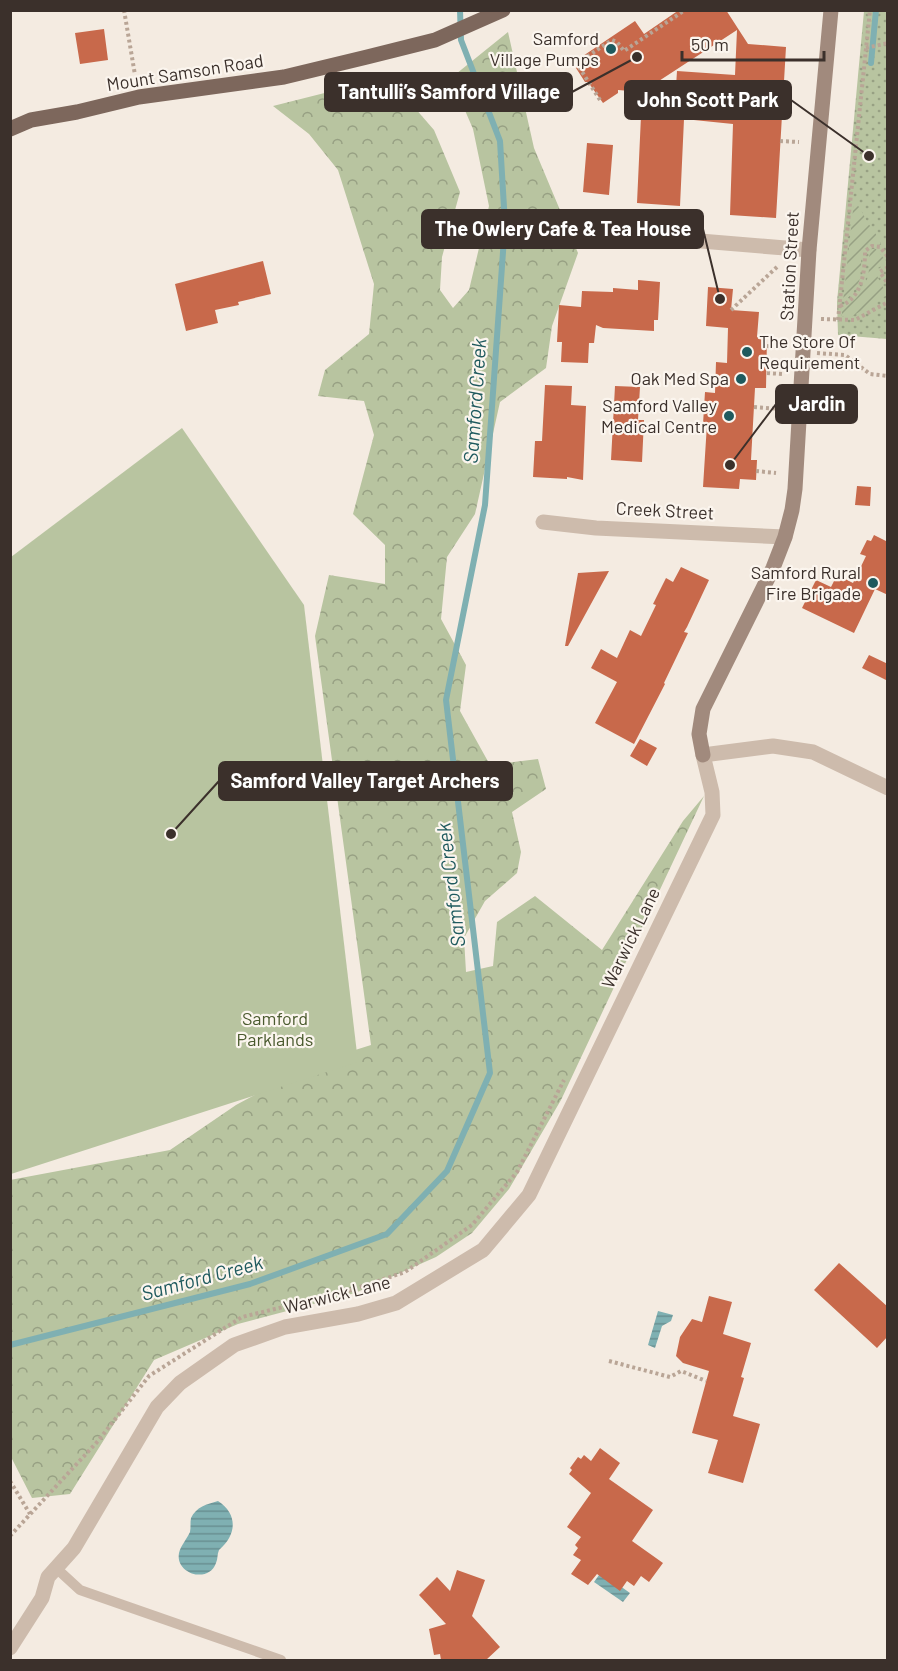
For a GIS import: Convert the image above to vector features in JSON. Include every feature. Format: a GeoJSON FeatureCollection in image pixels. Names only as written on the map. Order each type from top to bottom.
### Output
{"type":"FeatureCollection","features":[{"type":"Feature","properties":{"kind":"main road","name":"Mount Samson Road"},"geometry":{"type":"LineString","coordinates":[[10,129],[31,120],[139,97],[284,77],[435,40],[501,11]]}},
{"type":"Feature","properties":{"kind":"street","name":"Station Street"},"geometry":{"type":"LineString","coordinates":[[703,755],[699,734],[703,709],[785,537],[795,489],[807,319],[809,250],[831,10]]}},
{"type":"Feature","properties":{"kind":"street"},"geometry":{"type":"LineString","coordinates":[[591,229],[611,234],[809,250]]}},
{"type":"Feature","properties":{"kind":"street","name":"Creek Street"},"geometry":{"type":"LineString","coordinates":[[543,522],[596,528],[785,537]]}},
{"type":"Feature","properties":{"kind":"street"},"geometry":{"type":"LineString","coordinates":[[703,755],[773,746],[813,752],[888,788]]}},
{"type":"Feature","properties":{"kind":"street","name":"Warwick Lane"},"geometry":{"type":"LineString","coordinates":[[10,1648],[42,1598],[48,1577],[74,1548],[157,1407],[180,1383],[234,1345],[285,1327],[358,1314],[396,1303],[483,1250],[528,1195],[713,815],[712,792],[703,755]]}},
{"type":"Feature","properties":{"kind":"lane"},"geometry":{"type":"LineString","coordinates":[[56,1568],[80,1590],[281,1660]]}},
{"type":"Feature","properties":{"kind":"path"},"geometry":{"type":"LineString","coordinates":[[124,10],[135,75]]}},
{"type":"Feature","properties":{"kind":"path"},"geometry":{"type":"LineString","coordinates":[[600,100],[579,67],[579,62],[612,40],[617,42],[624,51],[685,10]]}},
{"type":"Feature","properties":{"kind":"path"},"geometry":{"type":"LineString","coordinates":[[838,320],[868,47],[870,10]]}},
{"type":"Feature","properties":{"kind":"path"},"geometry":{"type":"LineString","coordinates":[[868,47],[886,43]]}},
{"type":"Feature","properties":{"kind":"path"},"geometry":{"type":"LineString","coordinates":[[780,141],[799,142]]}},
{"type":"Feature","properties":{"kind":"path"},"geometry":{"type":"LineString","coordinates":[[840,306],[847,303],[857,291],[865,274],[866,252],[872,246],[880,247],[888,257]]}},
{"type":"Feature","properties":{"kind":"path"},"geometry":{"type":"LineString","coordinates":[[731,310],[778,266]]}},
{"type":"Feature","properties":{"kind":"path"},"geometry":{"type":"LineString","coordinates":[[888,267],[880,272],[888,284]]}},
{"type":"Feature","properties":{"kind":"path"},"geometry":{"type":"LineString","coordinates":[[807,319],[855,320],[888,302]]}},
{"type":"Feature","properties":{"kind":"path"},"geometry":{"type":"LineString","coordinates":[[766,346],[783,347]]}},
{"type":"Feature","properties":{"kind":"path"},"geometry":{"type":"LineString","coordinates":[[805,352],[845,355],[870,374],[888,376]]}},
{"type":"Feature","properties":{"kind":"path"},"geometry":{"type":"LineString","coordinates":[[767,373],[782,374]]}},
{"type":"Feature","properties":{"kind":"path"},"geometry":{"type":"LineString","coordinates":[[754,407],[780,409]]}},
{"type":"Feature","properties":{"kind":"path"},"geometry":{"type":"LineString","coordinates":[[756,471],[776,472]]}},
{"type":"Feature","properties":{"kind":"path"},"geometry":{"type":"LineString","coordinates":[[10,1536],[98,1441],[149,1376],[242,1317],[345,1292],[405,1272],[472,1225],[517,1172],[568,1072]]}},
{"type":"Feature","properties":{"kind":"path"},"geometry":{"type":"LineString","coordinates":[[609,1361],[670,1377],[681,1371],[706,1381]]}},
{"type":"Feature","properties":{"kind":"path"},"geometry":{"type":"LineString","coordinates":[[10,1481],[30,1514]]}},
{"type":"Feature","properties":{"kind":"green space"},"geometry":{"type":"Polygon","coordinates":[[[864,11],[887,11],[887,339],[838,335],[837,302],[864,11]]]}},
{"type":"Feature","properties":{"kind":"green space"},"geometry":{"type":"Polygon","coordinates":[[[508,32],[534,148],[578,253],[552,326],[546,368],[500,402],[475,514],[447,557],[441,619],[466,665],[460,711],[490,765],[538,759],[546,789],[512,812],[521,852],[517,873],[485,901],[464,938],[466,972],[493,966],[497,922],[535,896],[602,950],[683,821],[704,796],[561,1100],[509,1189],[472,1233],[436,1257],[355,1293],[238,1324],[154,1360],[70,1494],[32,1498],[11,1457],[10,1180],[170,1150],[236,1105],[314,1063],[371,1045],[315,636],[329,575],[385,584],[385,545],[353,514],[374,435],[364,401],[318,396],[325,370],[369,334],[374,284],[338,170],[309,134],[273,106],[388,77],[434,130],[460,192],[442,257],[440,290],[453,308],[469,290],[489,206],[473,129],[451,78],[508,32]]]}},
{"type":"Feature","properties":{"kind":"green space"},"geometry":{"type":"Polygon","coordinates":[[[854,201],[881,245],[873,243],[864,248],[859,281],[854,291],[843,302],[854,201]]]}},
{"type":"Feature","properties":{"kind":"green space"},"geometry":{"type":"Polygon","coordinates":[[[872,249],[876,249],[887,262],[875,272],[887,295],[851,317],[842,316],[842,307],[853,301],[864,286],[872,249]]]}},
{"type":"Feature","properties":{"kind":"green space","name":"Samford Parklands"},"geometry":{"type":"Polygon","coordinates":[[[182,428],[304,605],[358,1062],[11,1174],[11,557],[182,428]]]}},
{"type":"Feature","properties":{"kind":"water"},"geometry":{"type":"Polygon","coordinates":[[[658,1311],[673,1315],[671,1321],[662,1326],[655,1348],[648,1345],[658,1311]]]}},
{"type":"Feature","properties":{"kind":"water"},"geometry":{"type":"Polygon","coordinates":[[[218,1501],[225,1506],[232,1518],[232,1531],[219,1550],[217,1561],[212,1569],[200,1575],[193,1574],[182,1566],[179,1560],[180,1550],[190,1532],[193,1514],[202,1506],[218,1501]]]}},
{"type":"Feature","properties":{"kind":"water"},"geometry":{"type":"Polygon","coordinates":[[[604,1568],[606,1576],[630,1593],[623,1602],[594,1582],[604,1568]]]}},
{"type":"Feature","properties":{"kind":"building"},"geometry":{"type":"Polygon","coordinates":[[[679,10],[726,10],[748,44],[786,47],[776,218],[730,215],[733,124],[684,119],[680,206],[637,203],[641,116],[674,118],[677,71],[735,75],[737,30],[642,92],[618,90],[618,93],[603,103],[576,68],[577,60],[635,21],[644,34],[679,10]]]}},
{"type":"Feature","properties":{"kind":"building"},"geometry":{"type":"Polygon","coordinates":[[[104,29],[108,60],[80,64],[75,33],[104,29]]]}},
{"type":"Feature","properties":{"kind":"building"},"geometry":{"type":"Polygon","coordinates":[[[587,143],[613,145],[609,195],[583,192],[587,143]]]}},
{"type":"Feature","properties":{"kind":"building"},"geometry":{"type":"Polygon","coordinates":[[[263,261],[271,294],[215,310],[218,323],[186,331],[175,284],[263,261]]]}},
{"type":"Feature","properties":{"kind":"building"},"geometry":{"type":"Polygon","coordinates":[[[638,280],[660,282],[658,320],[654,320],[654,331],[603,328],[596,325],[594,343],[589,343],[588,363],[561,362],[562,342],[557,342],[559,305],[581,307],[582,291],[613,292],[613,288],[638,290],[638,280]]]}},
{"type":"Feature","properties":{"kind":"building"},"geometry":{"type":"Polygon","coordinates":[[[708,287],[733,289],[731,310],[759,312],[757,337],[767,337],[766,388],[755,388],[751,460],[757,460],[756,480],[740,479],[739,489],[703,487],[707,424],[703,424],[705,392],[715,393],[716,362],[727,363],[728,328],[706,326],[708,287]]]}},
{"type":"Feature","properties":{"kind":"building"},"geometry":{"type":"Polygon","coordinates":[[[545,385],[572,386],[571,405],[586,406],[583,480],[567,477],[567,479],[533,477],[535,441],[542,441],[545,385]]]}},
{"type":"Feature","properties":{"kind":"building"},"geometry":{"type":"Polygon","coordinates":[[[615,386],[640,387],[638,420],[644,420],[642,462],[611,460],[615,386]]]}},
{"type":"Feature","properties":{"kind":"building"},"geometry":{"type":"Polygon","coordinates":[[[857,486],[871,487],[870,506],[855,505],[857,486]]]}},
{"type":"Feature","properties":{"kind":"building","name":"Samford Rural Fire Brigade"},"geometry":{"type":"Polygon","coordinates":[[[874,535],[888,542],[888,595],[875,589],[854,633],[802,608],[816,580],[831,587],[837,575],[853,583],[866,556],[860,554],[867,540],[871,541],[874,535]]]}},
{"type":"Feature","properties":{"kind":"building"},"geometry":{"type":"Polygon","coordinates":[[[681,567],[709,580],[684,632],[688,633],[665,684],[634,744],[595,723],[617,682],[591,668],[601,649],[617,658],[630,630],[641,636],[666,578],[673,582],[681,567]]]}},
{"type":"Feature","properties":{"kind":"building"},"geometry":{"type":"Polygon","coordinates":[[[609,571],[568,646],[565,646],[578,573],[609,571]]]}},
{"type":"Feature","properties":{"kind":"building"},"geometry":{"type":"Polygon","coordinates":[[[869,655],[888,664],[888,681],[862,668],[869,655]]]}},
{"type":"Feature","properties":{"kind":"building"},"geometry":{"type":"Polygon","coordinates":[[[640,739],[657,748],[647,766],[630,756],[640,739]]]}},
{"type":"Feature","properties":{"kind":"building"},"geometry":{"type":"Polygon","coordinates":[[[839,1263],[888,1307],[888,1336],[877,1348],[814,1290],[839,1263]]]}},
{"type":"Feature","properties":{"kind":"building"},"geometry":{"type":"Polygon","coordinates":[[[709,1296],[732,1302],[723,1334],[751,1343],[733,1416],[760,1424],[743,1483],[708,1473],[718,1440],[692,1433],[709,1371],[683,1363],[676,1356],[680,1337],[692,1319],[702,1322],[709,1296]]]}},
{"type":"Feature","properties":{"kind":"building"},"geometry":{"type":"Polygon","coordinates":[[[600,1448],[620,1463],[609,1479],[653,1510],[632,1541],[663,1563],[649,1582],[641,1576],[634,1586],[627,1581],[620,1591],[597,1574],[588,1585],[571,1574],[581,1560],[573,1555],[578,1548],[575,1545],[581,1537],[567,1527],[591,1493],[569,1474],[572,1470],[570,1468],[578,1457],[581,1459],[584,1455],[591,1461],[600,1448]]]}},
{"type":"Feature","properties":{"kind":"building"},"geometry":{"type":"Polygon","coordinates":[[[457,1570],[485,1580],[472,1616],[500,1647],[486,1660],[441,1660],[440,1654],[434,1655],[429,1629],[446,1624],[419,1595],[437,1577],[450,1591],[457,1570]]]}},
{"type":"Feature","properties":{"kind":"waterway","name":"Samford Creek"},"geometry":{"type":"LineString","coordinates":[[10,1345],[250,1284],[387,1234],[447,1171],[490,1073],[446,700],[485,505],[505,224],[500,141],[461,40],[460,10]]}},
{"type":"Feature","properties":{"kind":"waterway"},"geometry":{"type":"LineString","coordinates":[[871,63],[876,10]]}},
{"type":"Feature","properties":{"kind":"place","name":"Samford Village Pumps"},"geometry":{"type":"Point","coordinates":[611,49]}},
{"type":"Feature","properties":{"kind":"place","name":"Tantulli’s Samford Village"},"geometry":{"type":"Point","coordinates":[637,57]}},
{"type":"Feature","properties":{"kind":"place","name":"John Scott Park"},"geometry":{"type":"Point","coordinates":[869,156]}},
{"type":"Feature","properties":{"kind":"place","name":"The Owlery Cafe & Tea House"},"geometry":{"type":"Point","coordinates":[720,299]}},
{"type":"Feature","properties":{"kind":"place","name":"The Store Of Requirement"},"geometry":{"type":"Point","coordinates":[747,352]}},
{"type":"Feature","properties":{"kind":"place","name":"Oak Med Spa"},"geometry":{"type":"Point","coordinates":[741,379]}},
{"type":"Feature","properties":{"kind":"place","name":"Samford Valley Medical Centre"},"geometry":{"type":"Point","coordinates":[729,416]}},
{"type":"Feature","properties":{"kind":"place","name":"Jardin"},"geometry":{"type":"Point","coordinates":[730,465]}},
{"type":"Feature","properties":{"kind":"place","name":"Samford Rural Fire Brigade"},"geometry":{"type":"Point","coordinates":[873,583]}},
{"type":"Feature","properties":{"kind":"place","name":"Samford Valley Target Archers"},"geometry":{"type":"Point","coordinates":[171,834]}}]}
